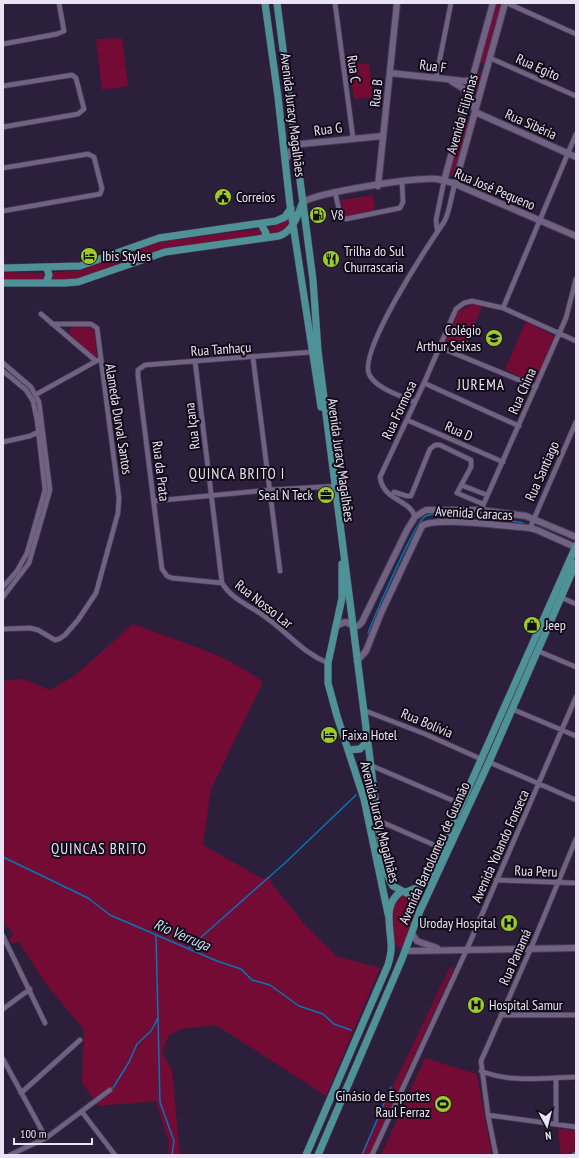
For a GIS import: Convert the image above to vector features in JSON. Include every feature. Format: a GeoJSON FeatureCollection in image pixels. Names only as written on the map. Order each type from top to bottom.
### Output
{"type":"FeatureCollection","features":[{"type":"Feature","properties":{"kind":"main road","name":"Avenida Juracy Magalhães"},"geometry":{"type":"LineString","coordinates":[[265,3],[304,305],[334,486],[343,581],[342,598],[328,663],[330,692],[364,799],[388,914],[391,944],[388,965],[306,1155]]}},
{"type":"Feature","properties":{"kind":"main road","name":"Avenida Juracy Magalhães"},"geometry":{"type":"LineString","coordinates":[[277,3],[303,202],[315,304],[318,351],[334,486],[384,869],[390,883],[404,892],[411,894],[416,900],[419,913]]}},
{"type":"Feature","properties":{"kind":"main road","name":"Rua B"},"geometry":{"type":"LineString","coordinates":[[378,186],[397,3]]}},
{"type":"Feature","properties":{"kind":"main road","name":"Avenida Filipinas"},"geometry":{"type":"LineString","coordinates":[[444,181],[493,3]]}},
{"type":"Feature","properties":{"kind":"main road","name":"Avenida Filipinas"},"geometry":{"type":"LineString","coordinates":[[455,184],[506,3]]}},
{"type":"Feature","properties":{"kind":"main road"},"geometry":{"type":"LineString","coordinates":[[477,62],[481,66],[488,65]]}},
{"type":"Feature","properties":{"kind":"main road"},"geometry":{"type":"LineString","coordinates":[[474,71],[482,70],[486,74]]}},
{"type":"Feature","properties":{"kind":"main road","name":"Rua F"},"geometry":{"type":"LineString","coordinates":[[390,73],[448,80],[472,80]]}},
{"type":"Feature","properties":{"kind":"main road"},"geometry":{"type":"LineString","coordinates":[[448,80],[469,92],[475,112],[462,119]]}},
{"type":"Feature","properties":{"kind":"main road"},"geometry":{"type":"LineString","coordinates":[[278,97],[284,100],[290,97]]}},
{"type":"Feature","properties":{"kind":"main road","name":"Rua Sibéria"},"geometry":{"type":"LineString","coordinates":[[475,112],[576,157]]}},
{"type":"Feature","properties":{"kind":"main road","name":"Rua G"},"geometry":{"type":"LineString","coordinates":[[285,161],[289,153],[296,146],[353,138],[383,136]]}},
{"type":"Feature","properties":{"kind":"main road","name":"Rua José Pequeno"},"geometry":{"type":"LineString","coordinates":[[303,202],[314,197],[335,192],[432,179],[455,184],[576,236]]}},
{"type":"Feature","properties":{"kind":"main road"},"geometry":{"type":"LineString","coordinates":[[3,283],[64,283],[93,277],[165,252],[279,236],[284,234],[293,225],[303,202]]}},
{"type":"Feature","properties":{"kind":"main road"},"geometry":{"type":"LineString","coordinates":[[3,268],[80,266],[159,238],[281,220],[288,214],[291,208]]}},
{"type":"Feature","properties":{"kind":"main road"},"geometry":{"type":"LineString","coordinates":[[261,224],[266,230],[264,238]]}},
{"type":"Feature","properties":{"kind":"main road"},"geometry":{"type":"LineString","coordinates":[[279,236],[289,239],[296,245]]}},
{"type":"Feature","properties":{"kind":"main road"},"geometry":{"type":"LineString","coordinates":[[46,283],[49,275],[47,268]]}},
{"type":"Feature","properties":{"kind":"main road"},"geometry":{"type":"LineString","coordinates":[[304,305],[315,304]]}},
{"type":"Feature","properties":{"kind":"main road","name":"Avenida Caracas"},"geometry":{"type":"LineString","coordinates":[[353,627],[359,626],[362,622],[396,551],[415,517],[426,510],[482,507],[533,519],[576,537]]}},
{"type":"Feature","properties":{"kind":"main road","name":"Avenida Caracas"},"geometry":{"type":"LineString","coordinates":[[357,661],[366,651],[381,613],[422,526],[429,523],[444,522],[530,528],[538,530],[576,547]]}},
{"type":"Feature","properties":{"kind":"main road","name":"Avenida Bartolomeu de Gusmão"},"geometry":{"type":"LineString","coordinates":[[404,892],[419,887],[428,879],[576,547]]}},
{"type":"Feature","properties":{"kind":"main road","name":"Avenida Bartolomeu de Gusmão"},"geometry":{"type":"LineString","coordinates":[[318,1155],[405,951],[419,913],[489,762],[576,563]]}},
{"type":"Feature","properties":{"kind":"main road"},"geometry":{"type":"LineString","coordinates":[[336,626],[344,622],[353,627]]}},
{"type":"Feature","properties":{"kind":"main road"},"geometry":{"type":"LineString","coordinates":[[348,750],[360,749],[367,742]]}},
{"type":"Feature","properties":{"kind":"main road"},"geometry":{"type":"LineString","coordinates":[[388,914],[392,901],[404,892]]}},
{"type":"Feature","properties":{"kind":"main road"},"geometry":{"type":"LineString","coordinates":[[412,934],[416,942],[445,950]]}},
{"type":"Feature","properties":{"kind":"main road"},"geometry":{"type":"LineString","coordinates":[[405,951],[576,948]]}},
{"type":"Feature","properties":{"kind":"street"},"geometry":{"type":"LineString","coordinates":[[3,44],[57,34],[64,31],[59,3]]}},
{"type":"Feature","properties":{"kind":"street","name":"Rua C"},"geometry":{"type":"LineString","coordinates":[[334,3],[353,138]]}},
{"type":"Feature","properties":{"kind":"street"},"geometry":{"type":"LineString","coordinates":[[436,78],[451,3]]}},
{"type":"Feature","properties":{"kind":"street"},"geometry":{"type":"LineString","coordinates":[[506,3],[576,34]]}},
{"type":"Feature","properties":{"kind":"street","name":"Rua Egito"},"geometry":{"type":"LineString","coordinates":[[490,58],[576,96]]}},
{"type":"Feature","properties":{"kind":"street"},"geometry":{"type":"LineString","coordinates":[[3,86],[68,75],[74,76],[76,78],[84,106],[83,112],[78,114],[3,127]]}},
{"type":"Feature","properties":{"kind":"street"},"geometry":{"type":"LineString","coordinates":[[576,134],[503,308],[576,341]]}},
{"type":"Feature","properties":{"kind":"street"},"geometry":{"type":"LineString","coordinates":[[3,168],[82,153],[92,155],[94,157],[102,189],[100,194],[96,195],[3,211]]}},
{"type":"Feature","properties":{"kind":"street","name":"Avenida Filipinas"},"geometry":{"type":"LineString","coordinates":[[437,229],[436,220],[444,181]]}},
{"type":"Feature","properties":{"kind":"street"},"geometry":{"type":"LineString","coordinates":[[335,192],[340,214],[343,219],[346,219],[400,208],[404,199],[402,182]]}},
{"type":"Feature","properties":{"kind":"street","name":"Avenida Filipinas"},"geometry":{"type":"LineString","coordinates":[[414,402],[377,384],[369,376],[369,361],[372,347],[386,316],[427,250],[437,229],[444,221],[455,184]]}},
{"type":"Feature","properties":{"kind":"street","name":"Rua China"},"geometry":{"type":"LineString","coordinates":[[482,507],[560,334],[573,297],[576,279]]}},
{"type":"Feature","properties":{"kind":"street","name":"Rua Formosa"},"geometry":{"type":"LineString","coordinates":[[415,517],[413,511],[384,490],[380,477],[456,310],[464,303],[472,301],[503,308]]}},
{"type":"Feature","properties":{"kind":"street"},"geometry":{"type":"LineString","coordinates":[[41,314],[98,360]]}},
{"type":"Feature","properties":{"kind":"street"},"geometry":{"type":"LineString","coordinates":[[52,324],[94,325],[98,331],[98,360]]}},
{"type":"Feature","properties":{"kind":"street"},"geometry":{"type":"LineString","coordinates":[[439,346],[536,386]]}},
{"type":"Feature","properties":{"kind":"street","name":"Rua Tanhaçu"},"geometry":{"type":"LineString","coordinates":[[138,376],[138,370],[145,366],[312,352]]}},
{"type":"Feature","properties":{"kind":"street"},"geometry":{"type":"LineString","coordinates":[[253,358],[280,571]]}},
{"type":"Feature","properties":{"kind":"street","name":"Alameda Durval Santos"},"geometry":{"type":"LineString","coordinates":[[3,629],[30,628],[38,630],[51,638],[59,639],[78,620],[96,593],[118,513],[118,487],[98,360],[31,397]]}},
{"type":"Feature","properties":{"kind":"street","name":"Rua Içana"},"geometry":{"type":"LineString","coordinates":[[195,361],[222,583]]}},
{"type":"Feature","properties":{"kind":"street"},"geometry":{"type":"LineString","coordinates":[[3,363],[24,380],[36,394],[39,402],[44,429],[50,490],[29,563],[3,596]]}},
{"type":"Feature","properties":{"kind":"street"},"geometry":{"type":"LineString","coordinates":[[3,371],[26,390],[36,408],[44,482],[43,496],[27,553],[17,571],[3,587]]}},
{"type":"Feature","properties":{"kind":"street","name":"Rua da Prata"},"geometry":{"type":"LineString","coordinates":[[138,376],[162,569]]}},
{"type":"Feature","properties":{"kind":"street"},"geometry":{"type":"LineString","coordinates":[[424,383],[519,426]]}},
{"type":"Feature","properties":{"kind":"street","name":"Rua D"},"geometry":{"type":"LineString","coordinates":[[407,420],[503,462]]}},
{"type":"Feature","properties":{"kind":"street","name":"Rua Santiago"},"geometry":{"type":"LineString","coordinates":[[530,528],[576,422]]}},
{"type":"Feature","properties":{"kind":"street"},"geometry":{"type":"LineString","coordinates":[[3,442],[30,436],[44,429]]}},
{"type":"Feature","properties":{"kind":"street"},"geometry":{"type":"LineString","coordinates":[[394,492],[407,496],[411,496],[414,493],[430,449],[435,445],[440,445],[471,460],[471,468],[457,493],[482,507]]}},
{"type":"Feature","properties":{"kind":"street"},"geometry":{"type":"LineString","coordinates":[[461,484],[487,495]]}},
{"type":"Feature","properties":{"kind":"street"},"geometry":{"type":"LineString","coordinates":[[154,501],[269,490],[334,486]]}},
{"type":"Feature","properties":{"kind":"street","name":"Rua Nosso Lar"},"geometry":{"type":"LineString","coordinates":[[162,569],[164,574],[172,578],[222,583],[235,598],[270,620],[309,654],[328,663]]}},
{"type":"Feature","properties":{"kind":"street"},"geometry":{"type":"LineString","coordinates":[[560,597],[576,604]]}},
{"type":"Feature","properties":{"kind":"street"},"geometry":{"type":"LineString","coordinates":[[538,651],[576,667]]}},
{"type":"Feature","properties":{"kind":"street","name":"Avenida Yolando Fonseca"},"geometry":{"type":"LineString","coordinates":[[372,1155],[467,949],[576,697]]}},
{"type":"Feature","properties":{"kind":"street"},"geometry":{"type":"LineString","coordinates":[[512,709],[576,736]]}},
{"type":"Feature","properties":{"kind":"street","name":"Rua Bolívia"},"geometry":{"type":"LineString","coordinates":[[363,710],[425,734],[481,759]]}},
{"type":"Feature","properties":{"kind":"street"},"geometry":{"type":"LineString","coordinates":[[489,762],[576,800]]}},
{"type":"Feature","properties":{"kind":"street"},"geometry":{"type":"LineString","coordinates":[[370,765],[461,804]]}},
{"type":"Feature","properties":{"kind":"street"},"geometry":{"type":"LineString","coordinates":[[377,820],[441,848]]}},
{"type":"Feature","properties":{"kind":"street","name":"Rua Panamá"},"geometry":{"type":"LineString","coordinates":[[496,1155],[481,1071],[483,1054],[531,948],[576,840]]}},
{"type":"Feature","properties":{"kind":"street","name":"Rua Peru"},"geometry":{"type":"LineString","coordinates":[[496,880],[576,883]]}},
{"type":"Feature","properties":{"kind":"street"},"geometry":{"type":"LineString","coordinates":[[3,936],[30,989],[45,1023]]}},
{"type":"Feature","properties":{"kind":"street"},"geometry":{"type":"LineString","coordinates":[[3,1008],[30,989]]}},
{"type":"Feature","properties":{"kind":"street"},"geometry":{"type":"LineString","coordinates":[[501,1015],[576,1015]]}},
{"type":"Feature","properties":{"kind":"street"},"geometry":{"type":"LineString","coordinates":[[20,1093],[80,1040]]}},
{"type":"Feature","properties":{"kind":"street"},"geometry":{"type":"LineString","coordinates":[[3,1059],[20,1093],[46,1138]]}},
{"type":"Feature","properties":{"kind":"street"},"geometry":{"type":"LineString","coordinates":[[481,1071],[493,1076],[509,1079],[576,1077]]}},
{"type":"Feature","properties":{"kind":"street"},"geometry":{"type":"LineString","coordinates":[[556,1078],[556,1124]]}},
{"type":"Feature","properties":{"kind":"street"},"geometry":{"type":"LineString","coordinates":[[10,1155],[46,1138],[110,1090]]}},
{"type":"Feature","properties":{"kind":"street"},"geometry":{"type":"LineString","coordinates":[[82,1112],[114,1155]]}},
{"type":"Feature","properties":{"kind":"street"},"geometry":{"type":"LineString","coordinates":[[488,1115],[576,1127]]}},
{"type":"Feature","properties":{"kind":"shaded area"},"geometry":{"type":"Polygon","coordinates":[[[495,3],[504,3],[487,62],[481,63],[479,61],[495,3]]]}},
{"type":"Feature","properties":{"kind":"shaded area"},"geometry":{"type":"Polygon","coordinates":[[[122,38],[128,86],[102,90],[96,39],[122,38]]]}},
{"type":"Feature","properties":{"kind":"shaded area"},"geometry":{"type":"Polygon","coordinates":[[[369,63],[373,97],[354,99],[349,65],[369,63]]]}},
{"type":"Feature","properties":{"kind":"shaded area"},"geometry":{"type":"Polygon","coordinates":[[[477,72],[484,73],[477,97],[472,89],[477,72]]]}},
{"type":"Feature","properties":{"kind":"shaded area"},"geometry":{"type":"Polygon","coordinates":[[[471,118],[455,174],[452,177],[450,173],[463,123],[471,118]]]}},
{"type":"Feature","properties":{"kind":"shaded area"},"geometry":{"type":"Polygon","coordinates":[[[373,195],[375,212],[344,216],[341,200],[373,195]]]}},
{"type":"Feature","properties":{"kind":"shaded area"},"geometry":{"type":"Polygon","coordinates":[[[290,217],[291,221],[284,229],[269,236],[271,233],[268,228],[280,224],[290,217]]]}},
{"type":"Feature","properties":{"kind":"shaded area"},"geometry":{"type":"Polygon","coordinates":[[[258,229],[263,231],[262,236],[193,247],[77,280],[51,282],[52,272],[77,271],[88,268],[158,242],[258,229]]]}},
{"type":"Feature","properties":{"kind":"shaded area"},"geometry":{"type":"Polygon","coordinates":[[[3,272],[44,273],[44,279],[41,282],[3,282],[3,272]]]}},
{"type":"Feature","properties":{"kind":"shaded area"},"geometry":{"type":"Polygon","coordinates":[[[474,303],[482,306],[464,351],[445,343],[458,312],[474,303]]]}},
{"type":"Feature","properties":{"kind":"shaded area"},"geometry":{"type":"Polygon","coordinates":[[[526,321],[556,337],[534,384],[505,369],[526,321]]]}},
{"type":"Feature","properties":{"kind":"shaded area"},"geometry":{"type":"Polygon","coordinates":[[[72,327],[89,327],[94,330],[97,356],[95,357],[69,334],[72,327]]]}},
{"type":"Feature","properties":{"kind":"shaded area"},"geometry":{"type":"Polygon","coordinates":[[[133,624],[217,655],[263,682],[211,789],[203,845],[263,879],[267,876],[272,880],[270,883],[306,926],[336,956],[380,968],[326,1096],[216,1025],[182,1029],[169,1035],[164,1047],[163,1055],[172,1070],[180,1155],[168,1155],[169,1143],[156,1101],[99,1106],[82,1083],[84,1030],[46,984],[18,941],[13,944],[9,940],[13,934],[3,921],[3,681],[23,679],[50,690],[74,676],[133,624]]]}},
{"type":"Feature","properties":{"kind":"shaded area"},"geometry":{"type":"Polygon","coordinates":[[[403,895],[411,897],[414,910],[411,928],[404,946],[400,948],[394,944],[391,917],[398,896],[403,895]]]}},
{"type":"Feature","properties":{"kind":"shaded area"},"geometry":{"type":"Polygon","coordinates":[[[450,967],[454,968],[369,1155],[360,1155],[450,967]]]}},
{"type":"Feature","properties":{"kind":"shaded area","name":"Ginásio de Esportes Raul Ferraz"},"geometry":{"type":"Polygon","coordinates":[[[425,1058],[477,1074],[492,1155],[381,1155],[425,1058]]]}},
{"type":"Feature","properties":{"kind":"shaded area"},"geometry":{"type":"Polygon","coordinates":[[[558,1128],[576,1131],[576,1150],[567,1155],[561,1155],[558,1128]]]}},
{"type":"Feature","properties":{"kind":"waterway"},"geometry":{"type":"LineString","coordinates":[[368,633],[405,550],[421,521],[426,516],[434,514],[459,514],[523,523]]}},
{"type":"Feature","properties":{"kind":"waterway"},"geometry":{"type":"LineString","coordinates":[[189,948],[286,862],[356,795]]}},
{"type":"Feature","properties":{"kind":"waterway","name":"Rio Verruga"},"geometry":{"type":"LineString","coordinates":[[3,857],[88,898],[110,915],[217,961],[241,969],[252,980],[270,985],[299,1006],[323,1014],[334,1024],[351,1030]]}},
{"type":"Feature","properties":{"kind":"waterway"},"geometry":{"type":"LineString","coordinates":[[156,935],[160,1102],[174,1141],[172,1155]]}},
{"type":"Feature","properties":{"kind":"waterway"},"geometry":{"type":"LineString","coordinates":[[113,1088],[129,1062],[137,1044],[151,1031],[158,1018]]}},
{"type":"Feature","properties":{"kind":"waterway","name":"Rio Verruga"},"geometry":{"type":"LineString","coordinates":[[362,1155],[391,1087]]}},
{"type":"Feature","properties":{"kind":"place","name":"Correios"},"geometry":{"type":"Point","coordinates":[223,197]}},
{"type":"Feature","properties":{"kind":"place","name":"V8"},"geometry":{"type":"Point","coordinates":[318,215]}},
{"type":"Feature","properties":{"kind":"place","name":"Ibis Styles"},"geometry":{"type":"Point","coordinates":[89,256]}},
{"type":"Feature","properties":{"kind":"place","name":"Trilha do Sul Churrascaria"},"geometry":{"type":"Point","coordinates":[331,259]}},
{"type":"Feature","properties":{"kind":"place","name":"Colégio Arthur Seixas"},"geometry":{"type":"Point","coordinates":[494,338]}},
{"type":"Feature","properties":{"kind":"place","name":"Seal N Teck"},"geometry":{"type":"Point","coordinates":[326,495]}},
{"type":"Feature","properties":{"kind":"place","name":"Jeep"},"geometry":{"type":"Point","coordinates":[532,625]}},
{"type":"Feature","properties":{"kind":"place","name":"Faixa Hotel"},"geometry":{"type":"Point","coordinates":[329,735]}},
{"type":"Feature","properties":{"kind":"place","name":"Uroday Hospital"},"geometry":{"type":"Point","coordinates":[509,923]}},
{"type":"Feature","properties":{"kind":"place","name":"Hospital Samur"},"geometry":{"type":"Point","coordinates":[476,1005]}},
{"type":"Feature","properties":{"kind":"place","name":"Ginásio de Esportes Raul Ferraz"},"geometry":{"type":"Point","coordinates":[443,1104]}},
{"type":"Feature","properties":{"kind":"district","name":"JUREMA"},"geometry":{"type":"Point","coordinates":[481,385]}},
{"type":"Feature","properties":{"kind":"district","name":"QUINCA BRITO I"},"geometry":{"type":"Point","coordinates":[237,474]}},
{"type":"Feature","properties":{"kind":"district","name":"QUINCAS BRITO"},"geometry":{"type":"Point","coordinates":[99,849]}}]}
